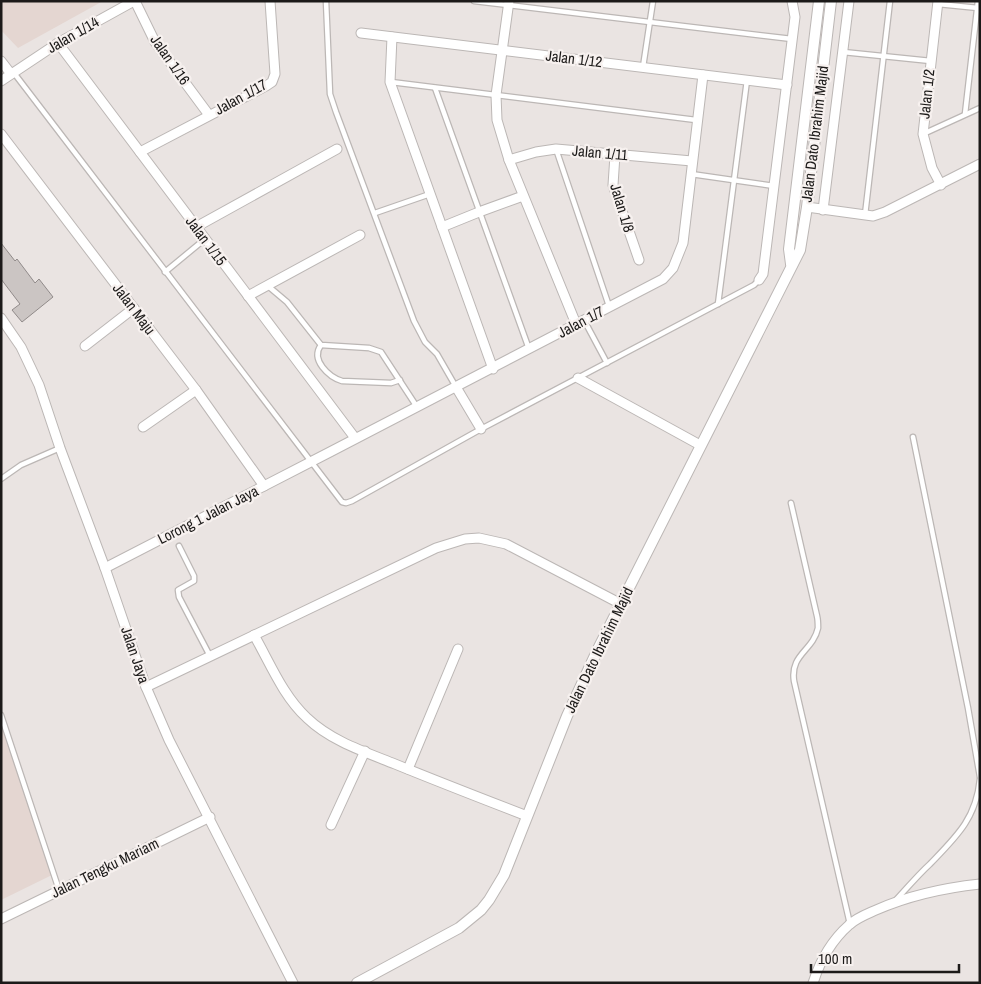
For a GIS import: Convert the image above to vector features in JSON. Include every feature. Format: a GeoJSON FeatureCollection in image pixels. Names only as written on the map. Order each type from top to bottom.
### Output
{"type":"FeatureCollection","features":[{"type":"Feature","properties":{"kind":"street","name":"Jalan 1/14"},"geometry":{"type":"LineString","coordinates":[[1,81],[58,43],[134,1]]}},
{"type":"Feature","properties":{"kind":"street","name":"Jalan 1/16"},"geometry":{"type":"LineString","coordinates":[[134,1],[155,42],[209,115]]}},
{"type":"Feature","properties":{"kind":"street","name":"Jalan 1/17"},"geometry":{"type":"LineString","coordinates":[[140,152],[272,82],[275,67],[270,1]]}},
{"type":"Feature","properties":{"kind":"street"},"geometry":{"type":"LineString","coordinates":[[759,280],[763,274],[787,85],[795,17],[792,1]]}},
{"type":"Feature","properties":{"kind":"street","name":"Jalan Dato Ibrahim Majid"},"geometry":{"type":"LineString","coordinates":[[791,264],[789,249],[819,1]]}},
{"type":"Feature","properties":{"kind":"street","name":"Jalan Dato Ibrahim Majid"},"geometry":{"type":"LineString","coordinates":[[357,983],[459,928],[481,910],[504,874],[567,716],[597,651],[791,264],[800,250],[831,1]]}},
{"type":"Feature","properties":{"kind":"street"},"geometry":{"type":"LineString","coordinates":[[823,210],[849,1]]}},
{"type":"Feature","properties":{"kind":"street"},"geometry":{"type":"LineString","coordinates":[[509,3],[496,95],[497,120],[509,160],[523,196],[580,322]]}},
{"type":"Feature","properties":{"kind":"street","name":"Jalan 1/2"},"geometry":{"type":"LineString","coordinates":[[938,3],[923,134],[932,168],[941,185]]}},
{"type":"Feature","properties":{"kind":"street","name":"Jalan 1/12"},"geometry":{"type":"LineString","coordinates":[[361,33],[787,85]]}},
{"type":"Feature","properties":{"kind":"street"},"geometry":{"type":"LineString","coordinates":[[392,36],[390,82],[493,369]]}},
{"type":"Feature","properties":{"kind":"street","name":"Jalan 1/15"},"geometry":{"type":"LineString","coordinates":[[58,43],[355,438]]}},
{"type":"Feature","properties":{"kind":"street"},"geometry":{"type":"LineString","coordinates":[[1,61],[12,73]]}},
{"type":"Feature","properties":{"kind":"street","name":"Jalan 1/7"},"geometry":{"type":"LineString","coordinates":[[312,463],[355,438],[493,369],[663,279],[672,268],[683,244],[696,120],[703,75]]}},
{"type":"Feature","properties":{"kind":"street","name":"Jalan Maju"},"geometry":{"type":"LineString","coordinates":[[1,134],[196,390],[264,486]]}},
{"type":"Feature","properties":{"kind":"street"},"geometry":{"type":"LineString","coordinates":[[196,227],[337,149]]}},
{"type":"Feature","properties":{"kind":"street","name":"Jalan 1/11"},"geometry":{"type":"LineString","coordinates":[[509,160],[536,152],[556,149],[692,161]]}},
{"type":"Feature","properties":{"kind":"street","name":"Jalan 1/8"},"geometry":{"type":"LineString","coordinates":[[616,155],[613,186],[638,260]]}},
{"type":"Feature","properties":{"kind":"street"},"geometry":{"type":"LineString","coordinates":[[806,207],[873,216],[941,185],[980,164]]}},
{"type":"Feature","properties":{"kind":"street"},"geometry":{"type":"LineString","coordinates":[[442,227],[523,196]]}},
{"type":"Feature","properties":{"kind":"street"},"geometry":{"type":"LineString","coordinates":[[248,296],[360,235]]}},
{"type":"Feature","properties":{"kind":"street"},"geometry":{"type":"LineString","coordinates":[[85,346],[134,308]]}},
{"type":"Feature","properties":{"kind":"street","name":"Jalan Jaya"},"geometry":{"type":"LineString","coordinates":[[3,322],[21,347],[39,385],[146,686],[169,740],[210,817],[293,983]]}},
{"type":"Feature","properties":{"kind":"street"},"geometry":{"type":"LineString","coordinates":[[578,378],[700,445]]}},
{"type":"Feature","properties":{"kind":"street"},"geometry":{"type":"LineString","coordinates":[[456,387],[481,429]]}},
{"type":"Feature","properties":{"kind":"street"},"geometry":{"type":"LineString","coordinates":[[144,427],[196,390]]}},
{"type":"Feature","properties":{"kind":"street","name":"Lorong 1 Jalan Jaya"},"geometry":{"type":"LineString","coordinates":[[105,568],[312,463]]}},
{"type":"Feature","properties":{"kind":"street"},"geometry":{"type":"LineString","coordinates":[[146,686],[436,548],[451,542],[472,538],[506,544],[621,604]]}},
{"type":"Feature","properties":{"kind":"street"},"geometry":{"type":"LineString","coordinates":[[254,635],[286,694],[307,718],[335,738],[365,752],[527,816]]}},
{"type":"Feature","properties":{"kind":"street"},"geometry":{"type":"LineString","coordinates":[[408,769],[458,649]]}},
{"type":"Feature","properties":{"kind":"street"},"geometry":{"type":"LineString","coordinates":[[331,825],[365,752]]}},
{"type":"Feature","properties":{"kind":"street","name":"Jalan Tengku Mariam"},"geometry":{"type":"LineString","coordinates":[[1,919],[210,817]]}},
{"type":"Feature","properties":{"kind":"street"},"geometry":{"type":"LineString","coordinates":[[813,983],[823,957],[850,924],[895,901],[935,890],[980,884]]}},
{"type":"Feature","properties":{"kind":"lane"},"geometry":{"type":"LineString","coordinates":[[326,1],[330,94],[375,213],[391,263],[418,331],[437,354],[456,387]]}},
{"type":"Feature","properties":{"kind":"lane"},"geometry":{"type":"LineString","coordinates":[[474,1],[509,3],[792,39]]}},
{"type":"Feature","properties":{"kind":"lane"},"geometry":{"type":"LineString","coordinates":[[642,68],[653,1]]}},
{"type":"Feature","properties":{"kind":"lane"},"geometry":{"type":"LineString","coordinates":[[865,215],[890,1]]}},
{"type":"Feature","properties":{"kind":"lane"},"geometry":{"type":"LineString","coordinates":[[965,114],[978,1]]}},
{"type":"Feature","properties":{"kind":"lane"},"geometry":{"type":"LineString","coordinates":[[938,3],[978,8]]}},
{"type":"Feature","properties":{"kind":"lane"},"geometry":{"type":"LineString","coordinates":[[843,52],[931,61]]}},
{"type":"Feature","properties":{"kind":"lane"},"geometry":{"type":"LineString","coordinates":[[12,73],[342,502],[346,503],[481,429],[718,304],[759,280]]}},
{"type":"Feature","properties":{"kind":"lane"},"geometry":{"type":"LineString","coordinates":[[718,304],[747,80]]}},
{"type":"Feature","properties":{"kind":"lane"},"geometry":{"type":"LineString","coordinates":[[390,82],[696,120]]}},
{"type":"Feature","properties":{"kind":"lane"},"geometry":{"type":"LineString","coordinates":[[435,88],[530,349]]}},
{"type":"Feature","properties":{"kind":"lane"},"geometry":{"type":"LineString","coordinates":[[923,134],[980,108]]}},
{"type":"Feature","properties":{"kind":"lane"},"geometry":{"type":"LineString","coordinates":[[556,149],[609,307]]}},
{"type":"Feature","properties":{"kind":"lane"},"geometry":{"type":"LineString","coordinates":[[690,174],[774,186]]}},
{"type":"Feature","properties":{"kind":"lane"},"geometry":{"type":"LineString","coordinates":[[375,213],[430,194]]}},
{"type":"Feature","properties":{"kind":"lane"},"geometry":{"type":"LineString","coordinates":[[165,272],[205,239]]}},
{"type":"Feature","properties":{"kind":"lane"},"geometry":{"type":"LineString","coordinates":[[267,285],[287,302],[321,345],[381,352],[417,407]]}},
{"type":"Feature","properties":{"kind":"lane"},"geometry":{"type":"LineString","coordinates":[[580,322],[607,362]]}},
{"type":"Feature","properties":{"kind":"lane"},"geometry":{"type":"LineString","coordinates":[[321,345],[318,352],[320,364],[336,380],[390,383],[400,380]]}},
{"type":"Feature","properties":{"kind":"lane"},"geometry":{"type":"LineString","coordinates":[[895,901],[960,833],[971,812],[979,789],[980,778],[913,437]]}},
{"type":"Feature","properties":{"kind":"lane"},"geometry":{"type":"LineString","coordinates":[[1,479],[21,465],[60,448]]}},
{"type":"Feature","properties":{"kind":"lane"},"geometry":{"type":"LineString","coordinates":[[791,503],[818,616],[818,628],[812,642],[795,662],[792,672],[850,924]]}},
{"type":"Feature","properties":{"kind":"lane"},"geometry":{"type":"LineString","coordinates":[[179,546],[194,576],[194,581],[178,590],[179,597],[210,656]]}},
{"type":"Feature","properties":{"kind":"lane"},"geometry":{"type":"LineString","coordinates":[[1,715],[59,890]]}},
{"type":"Feature","properties":{"kind":"shaded area"},"geometry":{"type":"Polygon","coordinates":[[[1,1],[103,1],[18,48],[1,30],[1,1]]]}},
{"type":"Feature","properties":{"kind":"shaded area"},"geometry":{"type":"Polygon","coordinates":[[[1,710],[54,874],[1,900],[1,710]]]}},
{"type":"Feature","properties":{"kind":"building"},"geometry":{"type":"Polygon","coordinates":[[[1,243],[15,261],[17,259],[35,283],[39,279],[53,297],[22,322],[12,310],[20,304],[1,279],[1,243]]]}}]}
